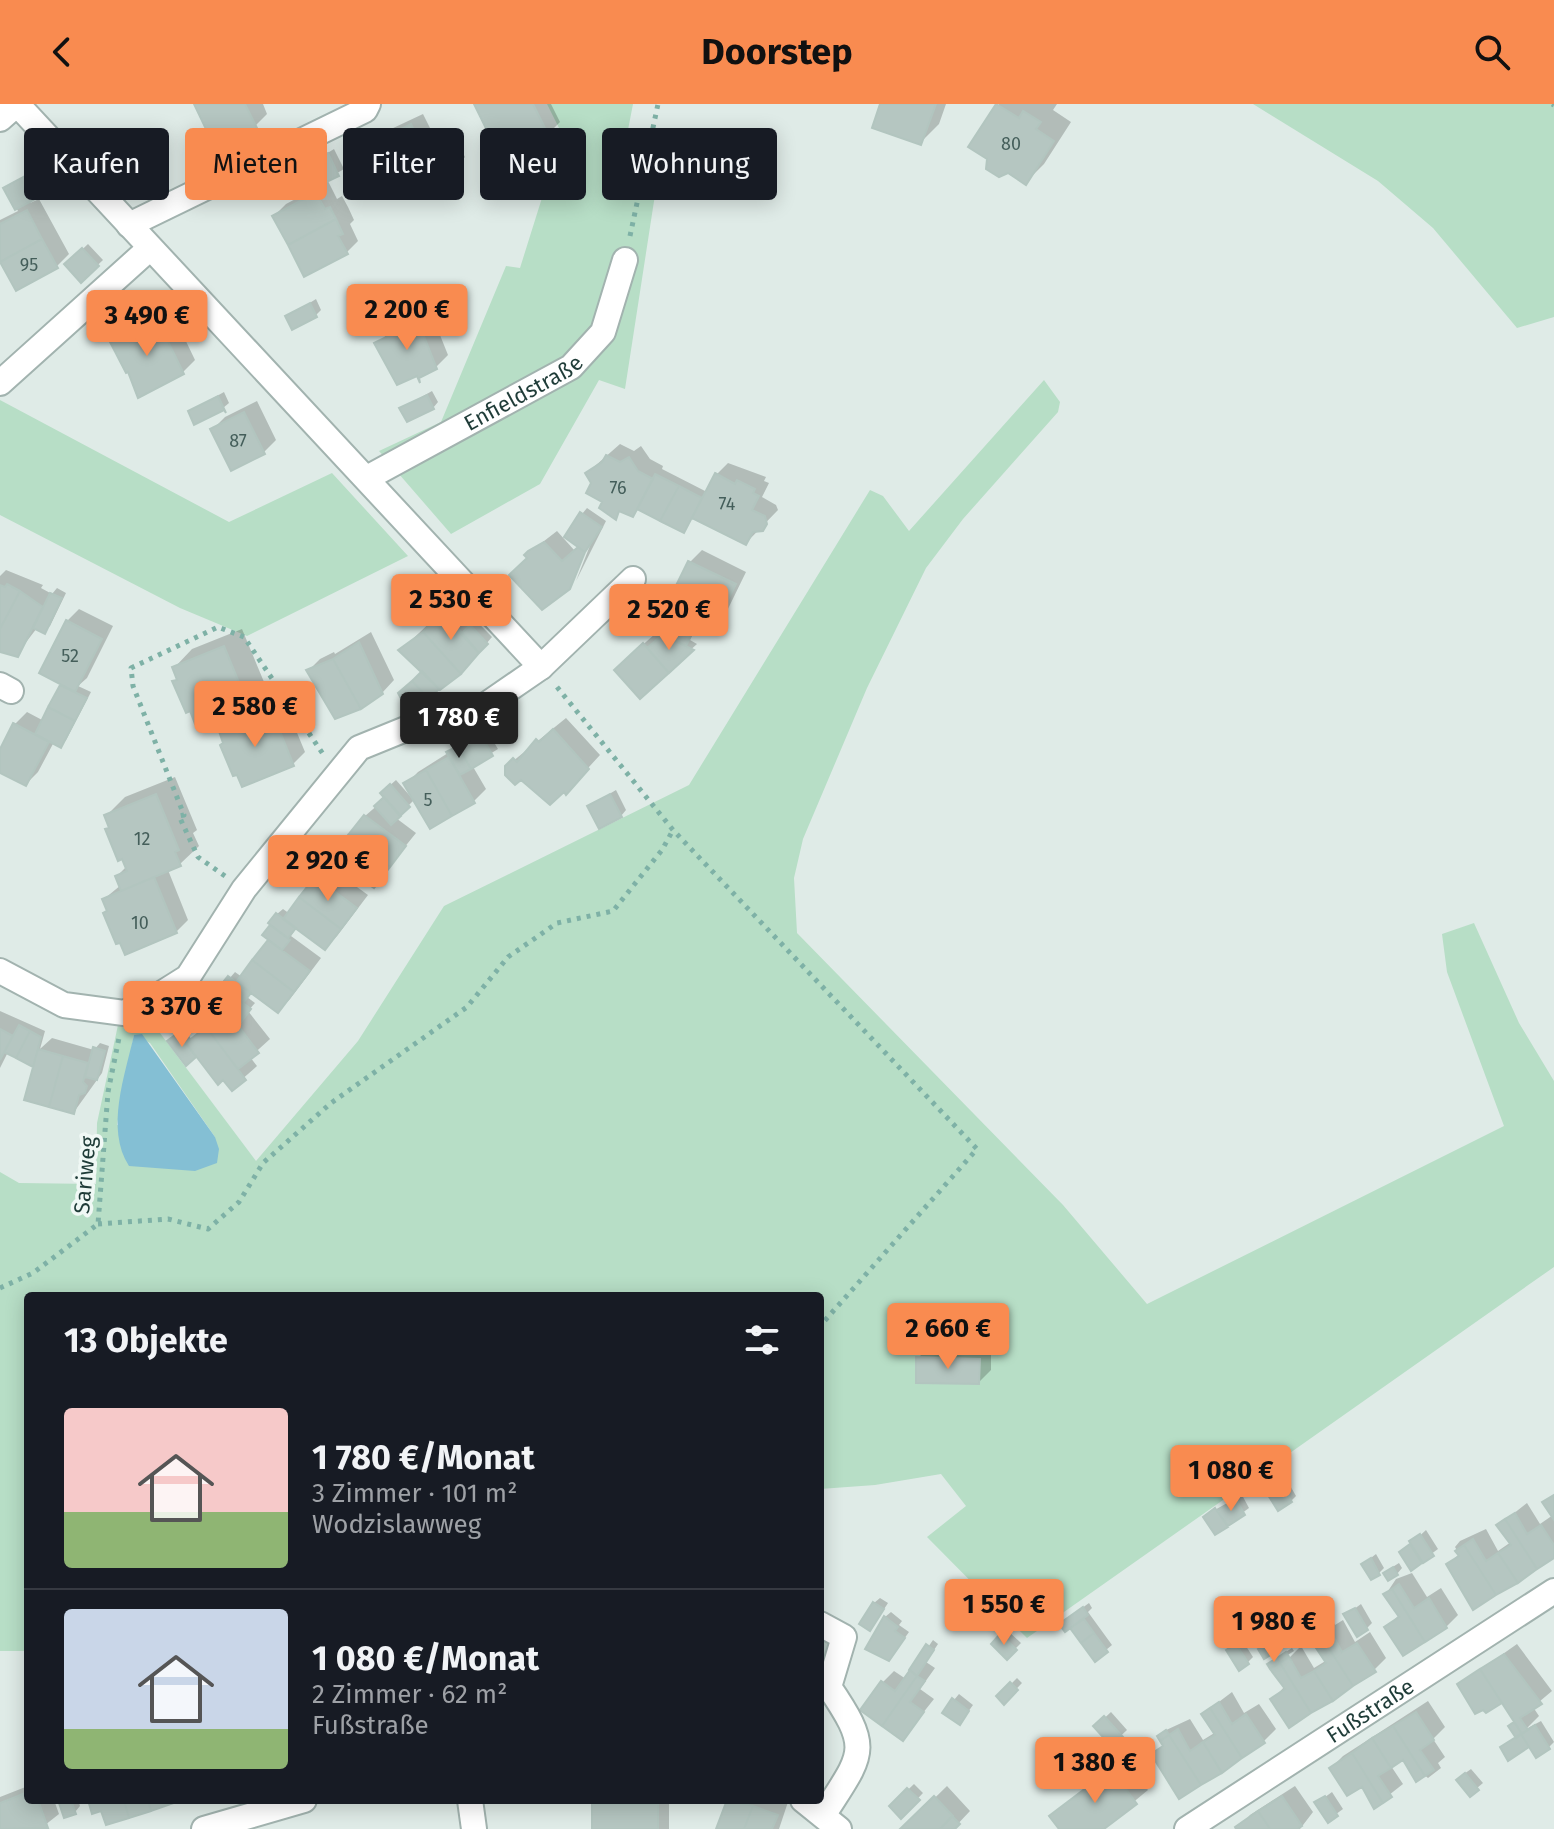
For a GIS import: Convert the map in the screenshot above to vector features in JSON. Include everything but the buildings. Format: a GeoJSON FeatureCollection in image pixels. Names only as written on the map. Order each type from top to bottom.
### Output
{"type":"FeatureCollection","features":[{"type":"Feature","properties":{"kind":"street"},"geometry":{"type":"LineString","coordinates":[[0,119],[17,104],[541,667]]}},
{"type":"Feature","properties":{"kind":"street"},"geometry":{"type":"LineString","coordinates":[[129,225],[365,110],[368,104]]}},
{"type":"Feature","properties":{"kind":"street"},"geometry":{"type":"LineString","coordinates":[[0,383],[150,248]]}},
{"type":"Feature","properties":{"kind":"street","name":"Enfieldstraße"},"geometry":{"type":"LineString","coordinates":[[367,478],[571,367],[603,332],[625,260]]}},
{"type":"Feature","properties":{"kind":"street"},"geometry":{"type":"LineString","coordinates":[[0,971],[64,1005],[124,1013],[188,977],[244,889],[359,748],[423,722],[483,707],[541,667],[633,579]]}},
{"type":"Feature","properties":{"kind":"street","name":"Fußstraße"},"geometry":{"type":"LineString","coordinates":[[1187,1829],[1554,1591]]}},
{"type":"Feature","properties":{"kind":"street"},"geometry":{"type":"LineString","coordinates":[[809,1804],[832,1821],[860,1747],[858,1732],[829,1687],[844,1637],[824,1626]]}},
{"type":"Feature","properties":{"kind":"street"},"geometry":{"type":"LineString","coordinates":[[204,1829],[290,1804]]}},
{"type":"Feature","properties":{"kind":"street"},"geometry":{"type":"LineString","coordinates":[[471,1804],[474,1829]]}},
{"type":"Feature","properties":{"kind":"path"},"geometry":{"type":"LineString","coordinates":[[625,260],[658,104]]}},
{"type":"Feature","properties":{"kind":"path"},"geometry":{"type":"LineString","coordinates":[[244,889],[198,857],[179,816],[184,815],[133,686],[131,668],[218,627],[244,637],[337,775]]}},
{"type":"Feature","properties":{"kind":"path"},"geometry":{"type":"LineString","coordinates":[[541,667],[673,830],[977,1149],[824,1321]]}},
{"type":"Feature","properties":{"kind":"path"},"geometry":{"type":"LineString","coordinates":[[98,1224],[168,1219],[208,1229],[239,1202],[263,1163],[331,1103],[467,1007],[508,957],[557,923],[613,911],[662,850],[673,830]]}},
{"type":"Feature","properties":{"kind":"path","name":"Sariweg"},"geometry":{"type":"LineString","coordinates":[[0,1288],[33,1273],[98,1224],[108,1092],[124,1013]]}},
{"type":"Feature","properties":{"kind":"green space"},"geometry":{"type":"Polygon","coordinates":[[[547,104],[633,104],[628,128],[602,128],[602,200],[654,200],[625,389],[599,380],[540,484],[451,534],[379,451],[441,422],[506,266],[520,268],[541,200],[586,200],[586,128],[559,128],[547,104]]]}},
{"type":"Feature","properties":{"kind":"green space"},"geometry":{"type":"Polygon","coordinates":[[[1253,104],[1554,104],[1554,317],[1517,328],[1433,228],[1378,181],[1253,104]]]}},
{"type":"Feature","properties":{"kind":"green space"},"geometry":{"type":"Polygon","coordinates":[[[1044,380],[1060,402],[1058,412],[963,519],[926,568],[867,688],[803,839],[794,878],[797,933],[1063,1205],[1147,1304],[1504,1126],[1447,972],[1442,934],[1474,923],[1519,1023],[1554,1081],[1554,1267],[1027,1638],[927,1537],[966,1506],[941,1474],[875,1485],[824,1489],[824,1292],[24,1292],[24,1651],[0,1651],[0,1172],[19,1183],[96,1184],[97,1123],[118,1025],[148,1017],[256,1161],[358,1041],[444,906],[689,785],[870,490],[883,496],[909,531],[1044,380]],[[134,1035],[117,1125],[215,1137],[150,1043],[134,1035]]]}},
{"type":"Feature","properties":{"kind":"green space"},"geometry":{"type":"Polygon","coordinates":[[[0,400],[229,522],[332,473],[408,556],[247,636],[180,608],[0,515],[0,400]]]}},
{"type":"Feature","properties":{"kind":"water"},"geometry":{"type":"Polygon","coordinates":[[[142,1034],[215,1137],[219,1149],[217,1163],[195,1171],[129,1166],[118,1136],[119,1102],[134,1035],[142,1034]]]}}]}
